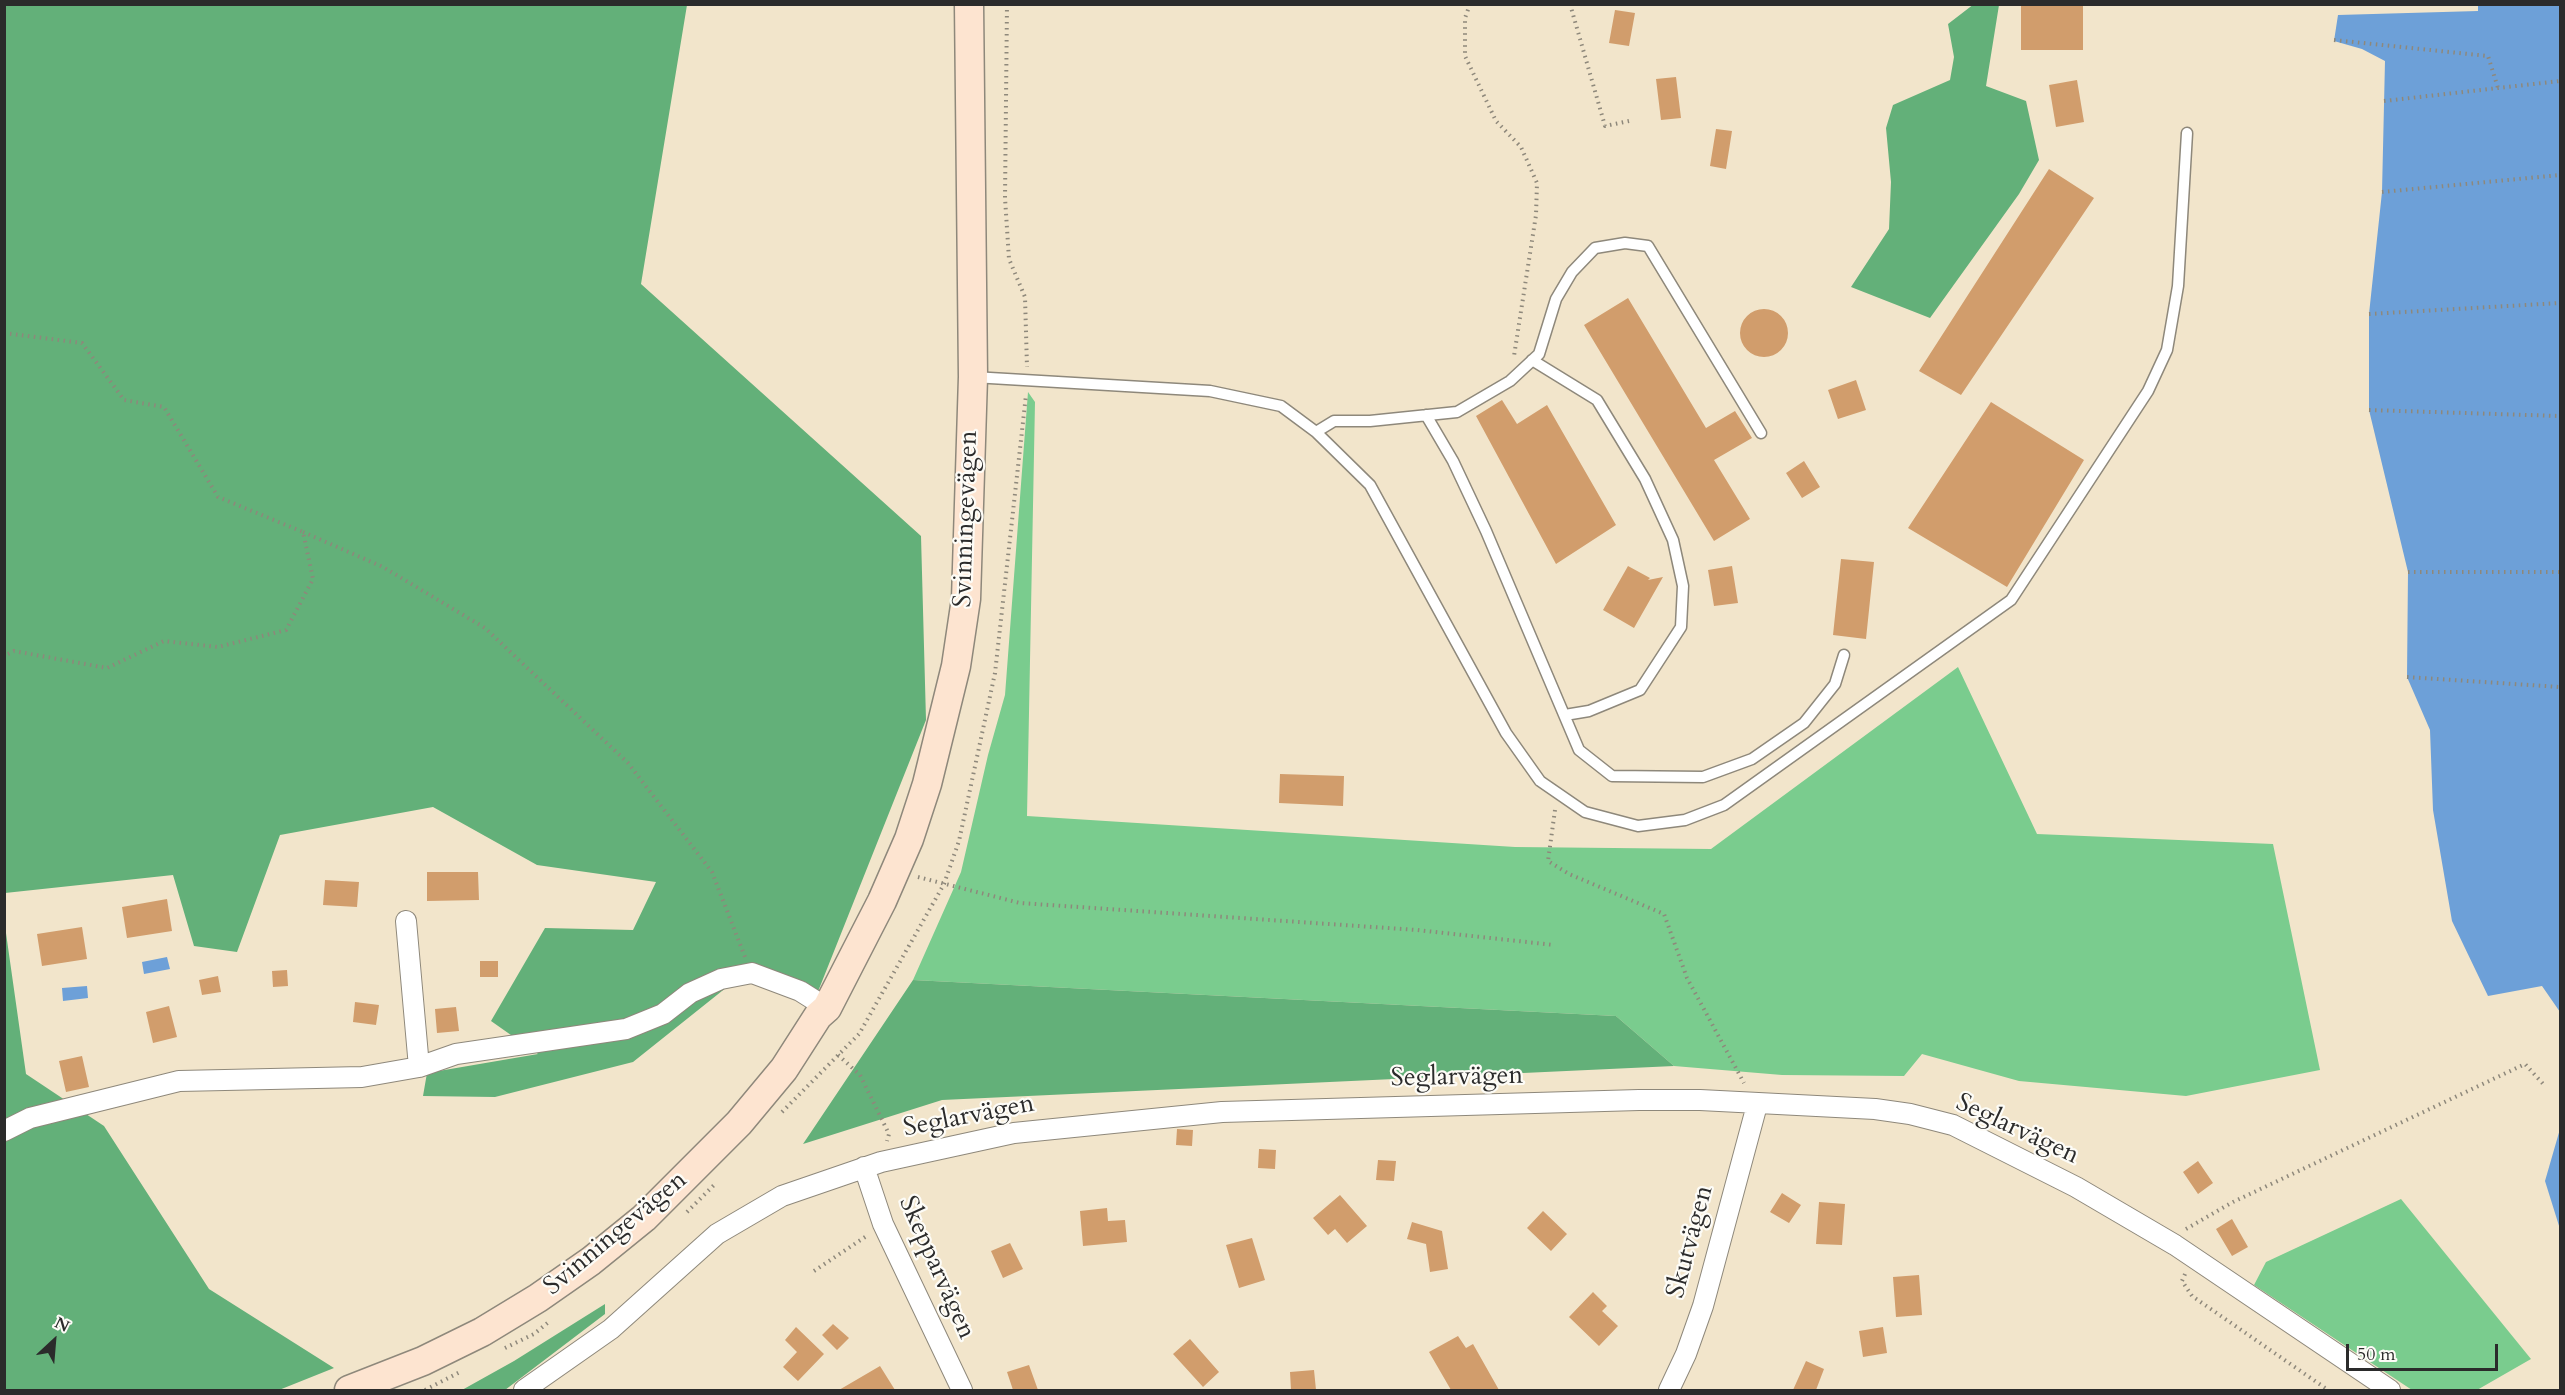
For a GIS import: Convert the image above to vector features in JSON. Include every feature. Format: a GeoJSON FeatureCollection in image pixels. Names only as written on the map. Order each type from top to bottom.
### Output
{"type":"FeatureCollection","features":[{"type":"Feature","properties":{"kind":"main road","name":"Svinningevägen"},"geometry":{"type":"LineString","coordinates":[[349,1390],[423,1361],[482,1332],[538,1298],[591,1261],[644,1218],[739,1123],[784,1069],[818,1016],[827,1008],[895,871],[927,784],[942,729],[958,655],[966,599],[973,376],[969,4]]}},
{"type":"Feature","properties":{"kind":"street"},"geometry":{"type":"LineString","coordinates":[[406,921],[419,1067]]}},
{"type":"Feature","properties":{"kind":"street"},"geometry":{"type":"LineString","coordinates":[[4,1131],[30,1118],[179,1081],[362,1077],[419,1067],[456,1054],[626,1029],[663,1014],[690,993],[721,978],[752,973],[800,991],[827,1008]]}},
{"type":"Feature","properties":{"kind":"street","name":"Seglarvägen"},"geometry":{"type":"LineString","coordinates":[[524,1390],[611,1329],[717,1234],[782,1196],[873,1164],[1014,1133],[1222,1112],[1639,1100],[1700,1100],[1757,1105],[1875,1109],[1910,1114],[1953,1125],[2076,1187],[2184,1251],[2390,1390]]}},
{"type":"Feature","properties":{"kind":"street","name":"Skutvägen"},"geometry":{"type":"LineString","coordinates":[[1669,1390],[1686,1354],[1702,1306],[1757,1105]]}},
{"type":"Feature","properties":{"kind":"street","name":"Skepparvägen"},"geometry":{"type":"LineString","coordinates":[[873,1164],[883,1224],[962,1390]]}},
{"type":"Feature","properties":{"kind":"lane"},"geometry":{"type":"LineString","coordinates":[[973,376],[1210,391],[1281,406],[1316,432],[1370,485],[1506,733],[1540,781],[1585,812],[1638,826],[1685,820],[1724,805],[2011,600],[2148,391],[2167,350],[2178,286],[2187,133]]}},
{"type":"Feature","properties":{"kind":"lane"},"geometry":{"type":"LineString","coordinates":[[1316,432],[1334,421],[1370,422],[1457,412],[1510,381],[1539,354],[1556,299],[1572,272],[1595,248],[1625,243],[1648,246],[1761,433]]}},
{"type":"Feature","properties":{"kind":"lane"},"geometry":{"type":"LineString","coordinates":[[1532,360],[1597,400],[1645,479],[1673,540],[1683,585],[1681,627],[1640,690],[1589,711],[1565,715]]}},
{"type":"Feature","properties":{"kind":"lane"},"geometry":{"type":"LineString","coordinates":[[1426,415],[1453,461],[1486,531],[1579,750],[1612,776],[1703,777],[1752,759],[1804,723],[1835,684],[1844,655]]}},
{"type":"Feature","properties":{"kind":"path"},"geometry":{"type":"LineString","coordinates":[[781,1113],[859,1034],[944,884],[959,841],[995,673],[1027,380],[1025,297],[1009,259],[1005,198],[1007,4]]}},
{"type":"Feature","properties":{"kind":"path"},"geometry":{"type":"LineString","coordinates":[[1470,4],[1465,18],[1465,56],[1496,121],[1521,147],[1537,183],[1536,215],[1510,381]]}},
{"type":"Feature","properties":{"kind":"path"},"geometry":{"type":"LineString","coordinates":[[1569,4],[1605,126],[1629,121]]}},
{"type":"Feature","properties":{"kind":"path"},"geometry":{"type":"LineString","coordinates":[[2334,40],[2488,56],[2498,88]]}},
{"type":"Feature","properties":{"kind":"path"},"geometry":{"type":"LineString","coordinates":[[2384,100],[2560,81]]}},
{"type":"Feature","properties":{"kind":"path"},"geometry":{"type":"LineString","coordinates":[[2382,192],[2560,175]]}},
{"type":"Feature","properties":{"kind":"path"},"geometry":{"type":"LineString","coordinates":[[2369,314],[2560,303]]}},
{"type":"Feature","properties":{"kind":"path"},"geometry":{"type":"LineString","coordinates":[[4,333],[82,343],[124,400],[164,407],[218,497],[383,567],[485,628],[628,763],[712,872],[752,973]]}},
{"type":"Feature","properties":{"kind":"path"},"geometry":{"type":"LineString","coordinates":[[2369,410],[2560,416]]}},
{"type":"Feature","properties":{"kind":"path"},"geometry":{"type":"LineString","coordinates":[[4,656],[14,651],[106,668],[164,641],[218,647],[285,630],[313,579],[303,532]]}},
{"type":"Feature","properties":{"kind":"path"},"geometry":{"type":"LineString","coordinates":[[2408,572],[2560,573]]}},
{"type":"Feature","properties":{"kind":"path"},"geometry":{"type":"LineString","coordinates":[[2407,677],[2560,687]]}},
{"type":"Feature","properties":{"kind":"path"},"geometry":{"type":"LineString","coordinates":[[1557,792],[1548,861],[1569,874],[1664,914],[1687,978],[1727,1055],[1757,1105]]}},
{"type":"Feature","properties":{"kind":"path"},"geometry":{"type":"LineString","coordinates":[[895,871],[1020,903],[1416,930],[1554,945]]}},
{"type":"Feature","properties":{"kind":"path"},"geometry":{"type":"LineString","coordinates":[[838,1055],[860,1074],[889,1134],[873,1164]]}},
{"type":"Feature","properties":{"kind":"path"},"geometry":{"type":"LineString","coordinates":[[2328,1390],[2192,1296],[2182,1281],[2183,1230],[2233,1202],[2525,1064],[2545,1086]]}},
{"type":"Feature","properties":{"kind":"path"},"geometry":{"type":"LineString","coordinates":[[678,1219],[697,1204],[720,1179]]}},
{"type":"Feature","properties":{"kind":"path"},"geometry":{"type":"LineString","coordinates":[[814,1271],[883,1224]]}},
{"type":"Feature","properties":{"kind":"path"},"geometry":{"type":"LineString","coordinates":[[504,1349],[534,1334],[551,1320]]}},
{"type":"Feature","properties":{"kind":"path"},"geometry":{"type":"LineString","coordinates":[[425,1390],[464,1370]]}},
{"type":"Feature","properties":{"kind":"green space"},"geometry":{"type":"Polygon","coordinates":[[[1974,4],[1999,5],[1986,86],[2026,101],[2039,160],[2019,194],[1930,318],[1851,287],[1889,229],[1891,182],[1886,128],[1893,105],[1950,80],[1954,57],[1948,24],[1974,4]]]}},
{"type":"Feature","properties":{"kind":"green space"},"geometry":{"type":"Polygon","coordinates":[[[4,5],[687,5],[641,284],[921,536],[926,720],[817,994],[737,979],[633,1062],[495,1097],[423,1096],[427,1073],[538,1054],[491,1021],[545,928],[633,930],[656,882],[537,865],[433,807],[280,835],[237,952],[194,946],[173,875],[5,893],[4,5]]]}},
{"type":"Feature","properties":{"kind":"green space"},"geometry":{"type":"Polygon","coordinates":[[[1028,392],[1035,402],[1027,816],[1515,847],[1711,849],[1958,667],[2037,834],[2273,844],[2320,1070],[2186,1096],[2019,1081],[1922,1054],[1904,1076],[1782,1075],[1674,1066],[1616,1016],[913,980],[961,872],[988,755],[1005,695],[1028,392]]]}},
{"type":"Feature","properties":{"kind":"green space"},"geometry":{"type":"Polygon","coordinates":[[[4,919],[26,1074],[104,1126],[209,1289],[334,1368],[279,1390],[5,1390],[4,919]]]}},
{"type":"Feature","properties":{"kind":"green space"},"geometry":{"type":"Polygon","coordinates":[[[913,980],[1616,1016],[1674,1066],[942,1100],[803,1144],[913,980]]]}},
{"type":"Feature","properties":{"kind":"green space"},"geometry":{"type":"Polygon","coordinates":[[[2401,1199],[2531,1359],[2477,1390],[2412,1390],[2254,1285],[2266,1262],[2401,1199]]]}},
{"type":"Feature","properties":{"kind":"green space"},"geometry":{"type":"Polygon","coordinates":[[[605,1304],[605,1314],[505,1390],[462,1390],[514,1361],[605,1304]]]}},
{"type":"Feature","properties":{"kind":"water"},"geometry":{"type":"Polygon","coordinates":[[[2478,5],[2560,5],[2560,1012],[2542,986],[2488,996],[2452,921],[2433,810],[2430,730],[2407,677],[2408,572],[2369,410],[2369,314],[2382,192],[2385,61],[2362,49],[2334,41],[2338,15],[2478,11],[2478,5]]]}},
{"type":"Feature","properties":{"kind":"water"},"geometry":{"type":"Polygon","coordinates":[[[167,957],[170,969],[144,974],[142,962],[167,957]]]}},
{"type":"Feature","properties":{"kind":"water"},"geometry":{"type":"Polygon","coordinates":[[[87,986],[88,998],[63,1001],[62,988],[87,986]]]}},
{"type":"Feature","properties":{"kind":"water"},"geometry":{"type":"Polygon","coordinates":[[[2560,1129],[2560,1229],[2545,1181],[2560,1129]]]}},
{"type":"Feature","properties":{"kind":"building"},"geometry":{"type":"Polygon","coordinates":[[[2021,4],[2083,4],[2083,50],[2021,50],[2021,4]]]}},
{"type":"Feature","properties":{"kind":"building"},"geometry":{"type":"Polygon","coordinates":[[[1615,10],[1635,13],[1629,46],[1609,43],[1615,10]]]}},
{"type":"Feature","properties":{"kind":"building"},"geometry":{"type":"Polygon","coordinates":[[[1676,77],[1681,118],[1661,120],[1656,79],[1676,77]]]}},
{"type":"Feature","properties":{"kind":"building"},"geometry":{"type":"Polygon","coordinates":[[[2077,80],[2084,122],[2056,127],[2049,85],[2077,80]]]}},
{"type":"Feature","properties":{"kind":"building"},"geometry":{"type":"Polygon","coordinates":[[[1716,129],[1732,131],[1726,169],[1710,166],[1716,129]]]}},
{"type":"Feature","properties":{"kind":"building"},"geometry":{"type":"Polygon","coordinates":[[[2049,169],[2094,198],[1961,395],[1919,371],[2049,169]]]}},
{"type":"Feature","properties":{"kind":"building"},"geometry":{"type":"Polygon","coordinates":[[[1628,298],[1706,428],[1735,411],[1752,438],[1714,460],[1750,519],[1714,541],[1584,325],[1628,298]]]}},
{"type":"Feature","properties":{"kind":"building"},"geometry":{"type":"Polygon","coordinates":[[[1764,309],[1781,316],[1788,333],[1781,350],[1764,357],[1747,350],[1740,333],[1747,316],[1764,309]]]}},
{"type":"Feature","properties":{"kind":"building"},"geometry":{"type":"Polygon","coordinates":[[[1856,380],[1866,410],[1838,419],[1828,390],[1856,380]]]}},
{"type":"Feature","properties":{"kind":"building"},"geometry":{"type":"Polygon","coordinates":[[[1502,400],[1517,424],[1547,405],[1616,525],[1556,564],[1476,416],[1502,400]]]}},
{"type":"Feature","properties":{"kind":"building"},"geometry":{"type":"Polygon","coordinates":[[[1991,402],[2084,460],[2007,587],[1908,528],[1991,402]]]}},
{"type":"Feature","properties":{"kind":"building"},"geometry":{"type":"Polygon","coordinates":[[[1804,461],[1820,487],[1802,498],[1786,473],[1804,461]]]}},
{"type":"Feature","properties":{"kind":"building"},"geometry":{"type":"Polygon","coordinates":[[[1841,559],[1874,562],[1866,639],[1833,635],[1841,559]]]}},
{"type":"Feature","properties":{"kind":"building"},"geometry":{"type":"Polygon","coordinates":[[[1628,566],[1650,578],[1648,580],[1663,577],[1634,628],[1603,610],[1628,566]]]}},
{"type":"Feature","properties":{"kind":"building"},"geometry":{"type":"Polygon","coordinates":[[[1732,566],[1738,603],[1714,606],[1708,570],[1732,566]]]}},
{"type":"Feature","properties":{"kind":"building"},"geometry":{"type":"Polygon","coordinates":[[[1280,774],[1344,776],[1343,806],[1279,803],[1280,774]]]}},
{"type":"Feature","properties":{"kind":"building"},"geometry":{"type":"Polygon","coordinates":[[[427,872],[478,872],[479,900],[427,901],[427,872]]]}},
{"type":"Feature","properties":{"kind":"building"},"geometry":{"type":"Polygon","coordinates":[[[325,880],[359,882],[357,907],[323,905],[325,880]]]}},
{"type":"Feature","properties":{"kind":"building"},"geometry":{"type":"Polygon","coordinates":[[[167,899],[172,931],[127,938],[122,907],[167,899]]]}},
{"type":"Feature","properties":{"kind":"building"},"geometry":{"type":"Polygon","coordinates":[[[82,927],[87,959],[42,966],[37,934],[82,927]]]}},
{"type":"Feature","properties":{"kind":"building"},"geometry":{"type":"Polygon","coordinates":[[[480,961],[498,961],[498,977],[480,977],[480,961]]]}},
{"type":"Feature","properties":{"kind":"building"},"geometry":{"type":"Polygon","coordinates":[[[287,970],[288,986],[273,987],[272,971],[287,970]]]}},
{"type":"Feature","properties":{"kind":"building"},"geometry":{"type":"Polygon","coordinates":[[[218,976],[221,992],[202,995],[199,980],[218,976]]]}},
{"type":"Feature","properties":{"kind":"building"},"geometry":{"type":"Polygon","coordinates":[[[355,1002],[379,1005],[376,1025],[353,1022],[355,1002]]]}},
{"type":"Feature","properties":{"kind":"building"},"geometry":{"type":"Polygon","coordinates":[[[169,1006],[177,1037],[153,1043],[146,1012],[169,1006]]]}},
{"type":"Feature","properties":{"kind":"building"},"geometry":{"type":"Polygon","coordinates":[[[456,1007],[459,1031],[437,1033],[435,1009],[456,1007]]]}},
{"type":"Feature","properties":{"kind":"building"},"geometry":{"type":"Polygon","coordinates":[[[82,1056],[89,1087],[66,1092],[59,1061],[82,1056]]]}},
{"type":"Feature","properties":{"kind":"building"},"geometry":{"type":"Polygon","coordinates":[[[1177,1129],[1193,1130],[1192,1146],[1176,1145],[1177,1129]]]}},
{"type":"Feature","properties":{"kind":"building"},"geometry":{"type":"Polygon","coordinates":[[[1259,1149],[1276,1150],[1275,1169],[1258,1168],[1259,1149]]]}},
{"type":"Feature","properties":{"kind":"building"},"geometry":{"type":"Polygon","coordinates":[[[1378,1160],[1396,1161],[1394,1181],[1376,1180],[1378,1160]]]}},
{"type":"Feature","properties":{"kind":"building"},"geometry":{"type":"Polygon","coordinates":[[[2198,1161],[2213,1183],[2198,1194],[2183,1172],[2198,1161]]]}},
{"type":"Feature","properties":{"kind":"building"},"geometry":{"type":"Polygon","coordinates":[[[1782,1193],[1801,1205],[1789,1223],[1770,1212],[1782,1193]]]}},
{"type":"Feature","properties":{"kind":"building"},"geometry":{"type":"Polygon","coordinates":[[[1340,1195],[1367,1226],[1347,1243],[1335,1229],[1328,1235],[1313,1218],[1340,1195]]]}},
{"type":"Feature","properties":{"kind":"building"},"geometry":{"type":"Polygon","coordinates":[[[1819,1202],[1845,1204],[1842,1245],[1816,1244],[1819,1202]]]}},
{"type":"Feature","properties":{"kind":"building"},"geometry":{"type":"Polygon","coordinates":[[[1107,1208],[1108,1221],[1125,1220],[1127,1242],[1083,1246],[1080,1211],[1107,1208]]]}},
{"type":"Feature","properties":{"kind":"building"},"geometry":{"type":"Polygon","coordinates":[[[1543,1211],[1567,1234],[1551,1251],[1527,1228],[1543,1211]]]}},
{"type":"Feature","properties":{"kind":"building"},"geometry":{"type":"Polygon","coordinates":[[[2232,1219],[2248,1247],[2232,1256],[2216,1229],[2232,1219]]]}},
{"type":"Feature","properties":{"kind":"building"},"geometry":{"type":"Polygon","coordinates":[[[1412,1222],[1442,1231],[1448,1269],[1430,1272],[1426,1244],[1407,1239],[1412,1222]]]}},
{"type":"Feature","properties":{"kind":"building"},"geometry":{"type":"Polygon","coordinates":[[[1252,1238],[1265,1280],[1239,1288],[1226,1245],[1252,1238]]]}},
{"type":"Feature","properties":{"kind":"building"},"geometry":{"type":"Polygon","coordinates":[[[1010,1243],[1023,1269],[1003,1278],[991,1251],[1010,1243]]]}},
{"type":"Feature","properties":{"kind":"building"},"geometry":{"type":"Polygon","coordinates":[[[1919,1275],[1922,1315],[1896,1317],[1893,1277],[1919,1275]]]}},
{"type":"Feature","properties":{"kind":"building"},"geometry":{"type":"Polygon","coordinates":[[[1593,1292],[1607,1306],[1602,1311],[1618,1326],[1599,1346],[1569,1317],[1593,1292]]]}},
{"type":"Feature","properties":{"kind":"building"},"geometry":{"type":"Polygon","coordinates":[[[833,1324],[849,1338],[837,1350],[822,1335],[833,1324]]]}},
{"type":"Feature","properties":{"kind":"building"},"geometry":{"type":"Polygon","coordinates":[[[796,1327],[824,1354],[798,1381],[783,1367],[797,1352],[785,1340],[796,1327]]]}},
{"type":"Feature","properties":{"kind":"building"},"geometry":{"type":"Polygon","coordinates":[[[1883,1327],[1887,1353],[1863,1357],[1859,1331],[1883,1327]]]}},
{"type":"Feature","properties":{"kind":"building"},"geometry":{"type":"Polygon","coordinates":[[[1458,1336],[1466,1348],[1473,1344],[1499,1390],[1451,1390],[1429,1352],[1458,1336]]]}},
{"type":"Feature","properties":{"kind":"building"},"geometry":{"type":"Polygon","coordinates":[[[1190,1339],[1219,1372],[1203,1387],[1173,1354],[1190,1339]]]}},
{"type":"Feature","properties":{"kind":"building"},"geometry":{"type":"Polygon","coordinates":[[[1806,1361],[1824,1369],[1816,1390],[1793,1390],[1806,1361]]]}},
{"type":"Feature","properties":{"kind":"building"},"geometry":{"type":"Polygon","coordinates":[[[1029,1365],[1038,1390],[1013,1390],[1007,1372],[1029,1365]]]}},
{"type":"Feature","properties":{"kind":"building"},"geometry":{"type":"Polygon","coordinates":[[[880,1366],[895,1390],[839,1390],[880,1366]]]}},
{"type":"Feature","properties":{"kind":"building"},"geometry":{"type":"Polygon","coordinates":[[[1314,1370],[1316,1390],[1291,1390],[1290,1372],[1314,1370]]]}}]}
